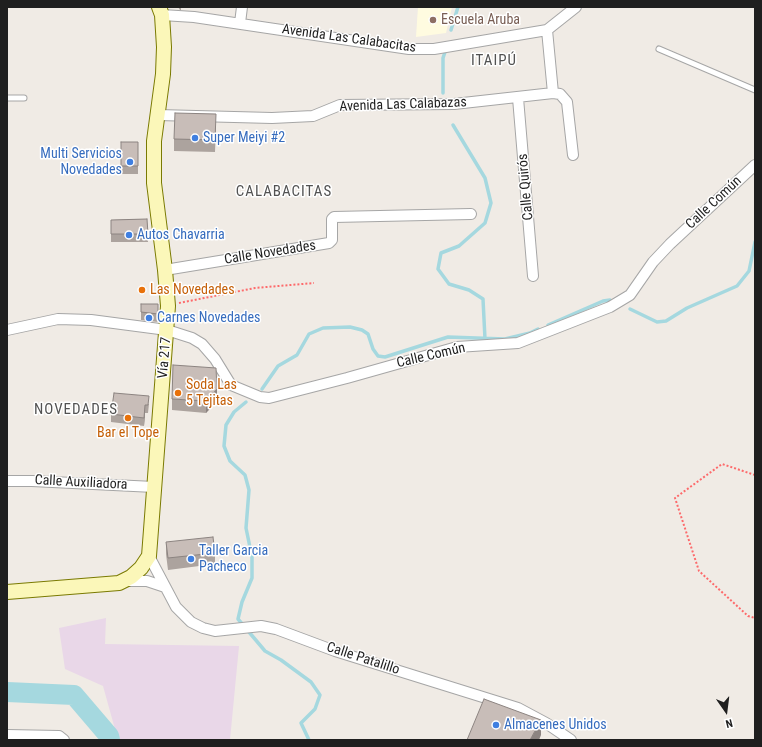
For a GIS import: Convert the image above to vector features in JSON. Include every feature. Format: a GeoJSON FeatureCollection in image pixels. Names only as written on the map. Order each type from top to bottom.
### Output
{"type":"FeatureCollection","features":[{"type":"Feature","properties":{"kind":"main road","name":"Vía 217"},"geometry":{"type":"LineString","coordinates":[[149,556],[168,306],[154,183],[154,141],[164,48],[160,11]]}},
{"type":"Feature","properties":{"kind":"main road"},"geometry":{"type":"LineString","coordinates":[[7,592],[119,583],[131,577],[141,568],[149,556]]}},
{"type":"Feature","properties":{"kind":"street"},"geometry":{"type":"LineString","coordinates":[[240,24],[242,7]]}},
{"type":"Feature","properties":{"kind":"street","name":"Avenida Las Calabacitas"},"geometry":{"type":"LineString","coordinates":[[160,11],[409,49],[434,49],[547,30],[576,7]]}},
{"type":"Feature","properties":{"kind":"street"},"geometry":{"type":"LineString","coordinates":[[547,30],[553,93],[560,94],[567,102],[573,155]]}},
{"type":"Feature","properties":{"kind":"street","name":"Avenida Las Calabazas"},"geometry":{"type":"LineString","coordinates":[[158,115],[272,118],[312,116],[340,105],[454,104],[553,93]]}},
{"type":"Feature","properties":{"kind":"street","name":"Calle Quirós"},"geometry":{"type":"LineString","coordinates":[[518,98],[533,276]]}},
{"type":"Feature","properties":{"kind":"street","name":"Calle Común"},"geometry":{"type":"LineString","coordinates":[[7,330],[58,319],[92,320],[167,330],[192,338],[202,344],[215,359],[231,385],[260,397],[269,398],[457,347],[518,343],[610,307],[630,295],[653,262],[670,244],[755,165]]}},
{"type":"Feature","properties":{"kind":"street","name":"Calle Novedades"},"geometry":{"type":"LineString","coordinates":[[165,270],[329,243],[332,240],[332,219],[334,217],[471,214]]}},
{"type":"Feature","properties":{"kind":"street","name":"Calle Auxiliadora"},"geometry":{"type":"LineString","coordinates":[[7,481],[154,487]]}},
{"type":"Feature","properties":{"kind":"street","name":"Calle Patalillo"},"geometry":{"type":"LineString","coordinates":[[149,556],[176,607],[191,622],[215,631],[261,626],[276,629],[335,652],[518,708],[546,722],[571,740]]}},
{"type":"Feature","properties":{"kind":"street"},"geometry":{"type":"LineString","coordinates":[[119,583],[138,580],[156,583],[165,587]]}},
{"type":"Feature","properties":{"kind":"street"},"geometry":{"type":"LineString","coordinates":[[7,735],[59,736],[64,740]]}},
{"type":"Feature","properties":{"kind":"lane"},"geometry":{"type":"LineString","coordinates":[[659,49],[755,90]]}},
{"type":"Feature","properties":{"kind":"lane"},"geometry":{"type":"LineString","coordinates":[[7,98],[24,98]]}},
{"type":"Feature","properties":{"kind":"path"},"geometry":{"type":"LineString","coordinates":[[168,306],[255,288],[314,282]]}},
{"type":"Feature","properties":{"kind":"path"},"geometry":{"type":"LineString","coordinates":[[755,475],[722,464],[675,498],[699,571],[748,616],[755,618]]}},
{"type":"Feature","properties":{"kind":"shaded area","name":"Escuela Aruba"},"geometry":{"type":"Polygon","coordinates":[[[418,7],[452,7],[446,33],[416,37],[418,7]]]}},
{"type":"Feature","properties":{"kind":"shaded area"},"geometry":{"type":"Polygon","coordinates":[[[106,618],[105,644],[239,646],[230,740],[118,740],[103,686],[65,669],[59,628],[106,618]]]}},
{"type":"Feature","properties":{"kind":"building"},"geometry":{"type":"Polygon","coordinates":[[[175,113],[216,114],[215,140],[174,139],[175,113]]]}},
{"type":"Feature","properties":{"kind":"building","name":"Multi Servicios Novedades"},"geometry":{"type":"Polygon","coordinates":[[[121,142],[138,142],[138,166],[121,166],[121,142]]]}},
{"type":"Feature","properties":{"kind":"building"},"geometry":{"type":"Polygon","coordinates":[[[147,219],[148,234],[111,234],[111,220],[147,219]]]}},
{"type":"Feature","properties":{"kind":"building"},"geometry":{"type":"Polygon","coordinates":[[[141,304],[158,304],[158,314],[141,312],[141,304]]]}},
{"type":"Feature","properties":{"kind":"building"},"geometry":{"type":"Polygon","coordinates":[[[173,365],[216,368],[217,389],[206,401],[172,399],[173,365]]]}},
{"type":"Feature","properties":{"kind":"building"},"geometry":{"type":"Polygon","coordinates":[[[114,393],[149,396],[148,405],[145,405],[144,418],[111,414],[114,393]]]}},
{"type":"Feature","properties":{"kind":"building"},"geometry":{"type":"Polygon","coordinates":[[[213,537],[215,553],[168,558],[166,542],[213,537]]]}},
{"type":"Feature","properties":{"kind":"building"},"geometry":{"type":"Polygon","coordinates":[[[484,699],[541,720],[530,740],[467,740],[484,699]]]}},
{"type":"Feature","properties":{"kind":"waterway"},"geometry":{"type":"LineString","coordinates":[[451,30],[458,7]]}},
{"type":"Feature","properties":{"kind":"waterway"},"geometry":{"type":"LineString","coordinates":[[443,93],[443,58],[446,49]]}},
{"type":"Feature","properties":{"kind":"waterway"},"geometry":{"type":"LineString","coordinates":[[453,125],[485,178],[491,203],[485,223],[459,246],[441,253],[438,269],[449,284],[469,290],[483,299],[485,339]]}},
{"type":"Feature","properties":{"kind":"waterway"},"geometry":{"type":"LineString","coordinates":[[630,309],[657,322],[666,321],[687,308],[737,286],[749,271],[755,242]]}},
{"type":"Feature","properties":{"kind":"waterway"},"geometry":{"type":"LineString","coordinates":[[548,325],[603,301],[610,300]]}},
{"type":"Feature","properties":{"kind":"waterway"},"geometry":{"type":"LineString","coordinates":[[262,389],[278,366],[297,355],[309,334],[323,328],[350,327],[362,330],[368,334],[373,349],[378,356],[385,357],[448,337],[505,339],[530,333],[538,329]]}},
{"type":"Feature","properties":{"kind":"waterway"},"geometry":{"type":"LineString","coordinates":[[246,402],[234,412],[226,425],[224,446],[230,461],[245,475],[249,490],[246,528],[252,557],[252,578],[242,602],[238,619],[265,651],[281,660],[311,682],[320,695],[315,709],[301,723],[309,740]]}},
{"type":"Feature","properties":{"kind":"waterway"},"geometry":{"type":"LineString","coordinates":[[7,692],[74,695],[109,736],[110,740]]}},
{"type":"Feature","properties":{"kind":"place","name":"Escuela Aruba"},"geometry":{"type":"Point","coordinates":[433,20]}},
{"type":"Feature","properties":{"kind":"place","name":"Super Meiyi #2"},"geometry":{"type":"Point","coordinates":[195,138]}},
{"type":"Feature","properties":{"kind":"place","name":"Multi Servicios Novedades"},"geometry":{"type":"Point","coordinates":[130,162]}},
{"type":"Feature","properties":{"kind":"place","name":"Autos Chavarria"},"geometry":{"type":"Point","coordinates":[129,235]}},
{"type":"Feature","properties":{"kind":"place","name":"Las Novedades"},"geometry":{"type":"Point","coordinates":[142,290]}},
{"type":"Feature","properties":{"kind":"place","name":"Carnes Novedades"},"geometry":{"type":"Point","coordinates":[149,318]}},
{"type":"Feature","properties":{"kind":"place","name":"Soda Las 5 Tejitas"},"geometry":{"type":"Point","coordinates":[178,393]}},
{"type":"Feature","properties":{"kind":"place","name":"Bar el Tope"},"geometry":{"type":"Point","coordinates":[128,418]}},
{"type":"Feature","properties":{"kind":"place","name":"Taller Garcia Pacheco"},"geometry":{"type":"Point","coordinates":[191,559]}},
{"type":"Feature","properties":{"kind":"place","name":"Almacenes Unidos"},"geometry":{"type":"Point","coordinates":[496,725]}},
{"type":"Feature","properties":{"kind":"district","name":"ITAIPÚ"},"geometry":{"type":"Point","coordinates":[494,61]}},
{"type":"Feature","properties":{"kind":"district","name":"CALABACITAS"},"geometry":{"type":"Point","coordinates":[284,192]}},
{"type":"Feature","properties":{"kind":"district","name":"NOVEDADES"},"geometry":{"type":"Point","coordinates":[76,410]}}]}
